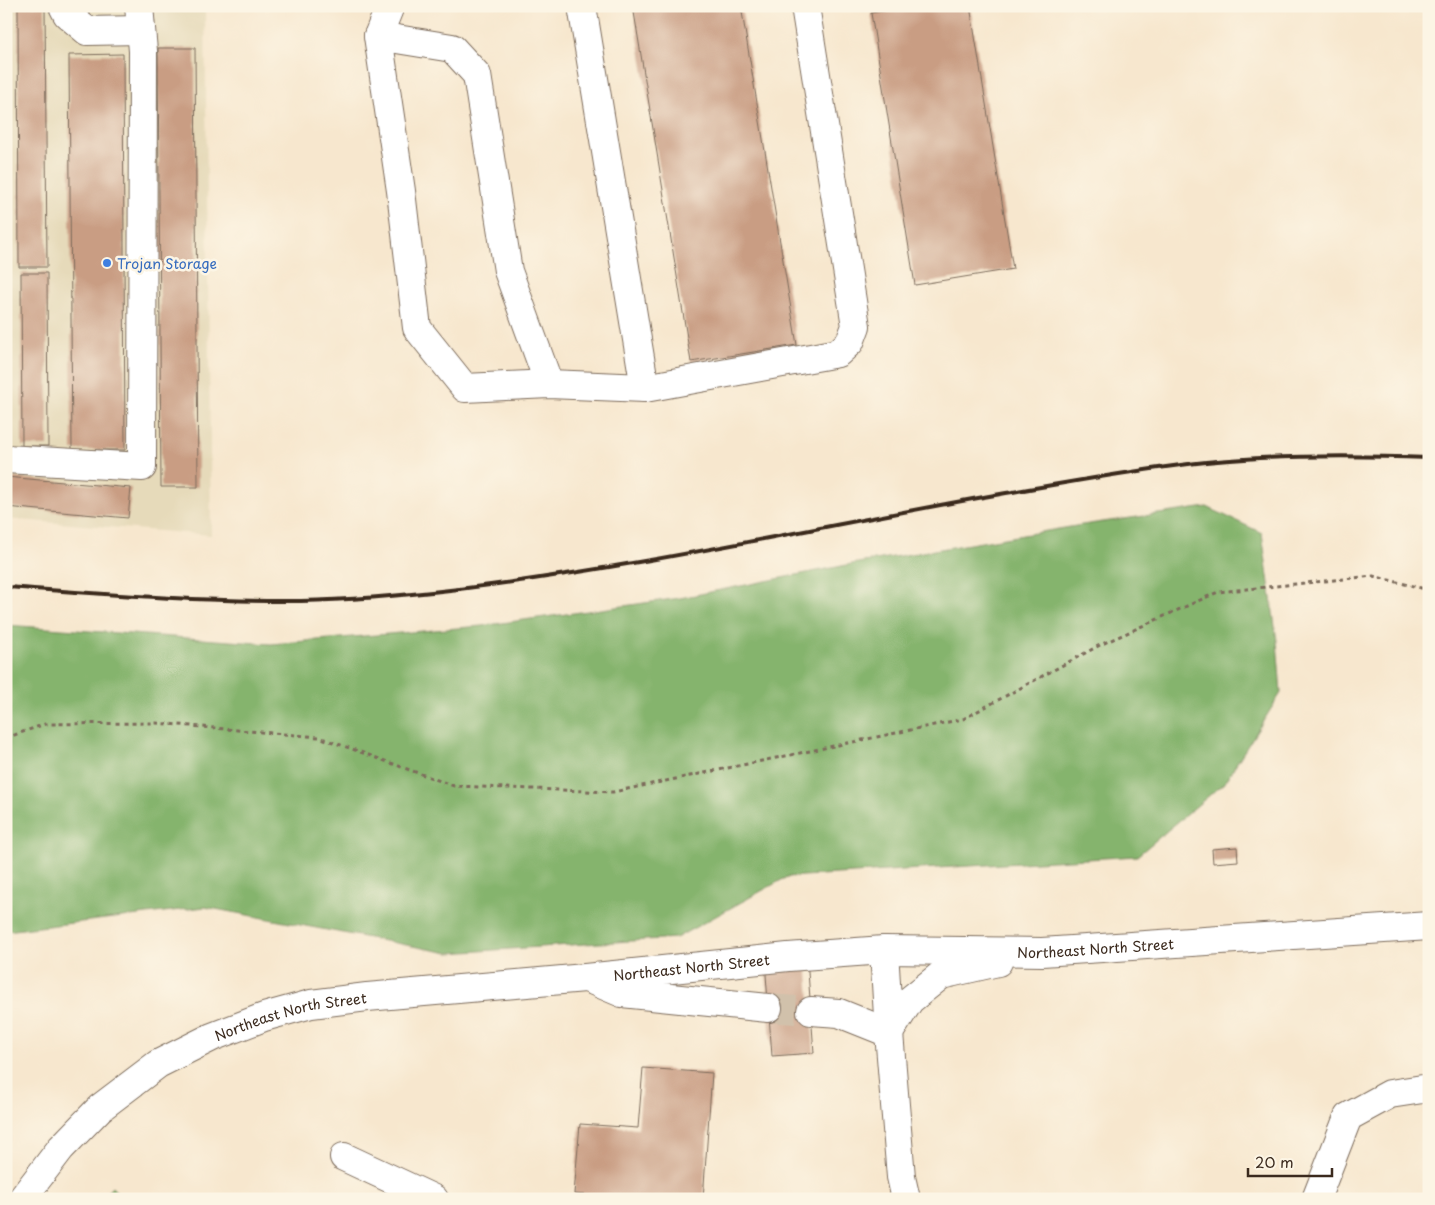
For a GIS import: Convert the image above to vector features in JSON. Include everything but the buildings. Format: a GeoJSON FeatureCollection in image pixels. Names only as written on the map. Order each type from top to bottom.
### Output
{"type":"FeatureCollection","features":[{"type":"Feature","properties":{"kind":"street"},"geometry":{"type":"LineString","coordinates":[[6,459],[142,467],[143,52],[140,18],[86,31],[67,14],[63,6]]}},
{"type":"Feature","properties":{"kind":"street"},"geometry":{"type":"LineString","coordinates":[[390,6],[378,36],[401,190],[417,328],[465,388],[549,384],[645,388],[838,353],[850,342],[856,326],[805,6]]}},
{"type":"Feature","properties":{"kind":"street"},"geometry":{"type":"LineString","coordinates":[[582,6],[645,388]]}},
{"type":"Feature","properties":{"kind":"street"},"geometry":{"type":"LineString","coordinates":[[378,36],[452,48],[477,74],[508,270],[549,384]]}},
{"type":"Feature","properties":{"kind":"street","name":"Northeast North Street"},"geometry":{"type":"LineString","coordinates":[[22,1199],[61,1148],[100,1108],[158,1064],[212,1037],[264,1017],[311,1004],[788,957],[884,950],[1042,952],[1429,926]]}},
{"type":"Feature","properties":{"kind":"street"},"geometry":{"type":"LineString","coordinates":[[884,950],[901,1177],[906,1199]]}},
{"type":"Feature","properties":{"kind":"street"},"geometry":{"type":"LineString","coordinates":[[889,1033],[910,1000],[940,975],[1042,952]]}},
{"type":"Feature","properties":{"kind":"street"},"geometry":{"type":"LineString","coordinates":[[585,978],[622,993],[768,1008]]}},
{"type":"Feature","properties":{"kind":"street"},"geometry":{"type":"LineString","coordinates":[[811,1011],[839,1013],[889,1033]]}},
{"type":"Feature","properties":{"kind":"street"},"geometry":{"type":"LineString","coordinates":[[1316,1199],[1348,1117],[1390,1094],[1429,1088]]}},
{"type":"Feature","properties":{"kind":"street"},"geometry":{"type":"LineString","coordinates":[[344,1157],[434,1199]]}},
{"type":"Feature","properties":{"kind":"path"},"geometry":{"type":"LineString","coordinates":[[6,738],[45,724],[156,723],[309,736],[319,737],[454,786],[613,792],[962,719],[1100,645],[1218,592],[1373,576],[1429,590]]}},
{"type":"Feature","properties":{"kind":"shaded area","name":"Trojan Storage"},"geometry":{"type":"Polygon","coordinates":[[[6,6],[205,6],[211,535],[6,519],[6,6]]]}},
{"type":"Feature","properties":{"kind":"green space"},"geometry":{"type":"Polygon","coordinates":[[[1207,507],[1262,533],[1277,641],[1281,693],[1224,783],[1137,856],[787,877],[676,938],[449,953],[205,907],[6,931],[6,625],[271,644],[481,626],[680,598],[852,564],[1082,525],[1207,507]]]}},
{"type":"Feature","properties":{"kind":"green space"},"geometry":{"type":"Polygon","coordinates":[[[112,1187],[123,1199],[100,1199],[112,1187]]]}},
{"type":"Feature","properties":{"kind":"tunnel"},"geometry":{"type":"LineString","coordinates":[[768,1008],[811,1011]]}},
{"type":"Feature","properties":{"kind":"railway"},"geometry":{"type":"LineString","coordinates":[[6,587],[154,597],[264,601],[321,600],[400,595],[528,580],[596,569],[733,545],[938,505],[1181,465],[1289,457],[1429,458]]}},
{"type":"Feature","properties":{"kind":"place","name":"Trojan Storage"},"geometry":{"type":"Point","coordinates":[107,263]}}]}
